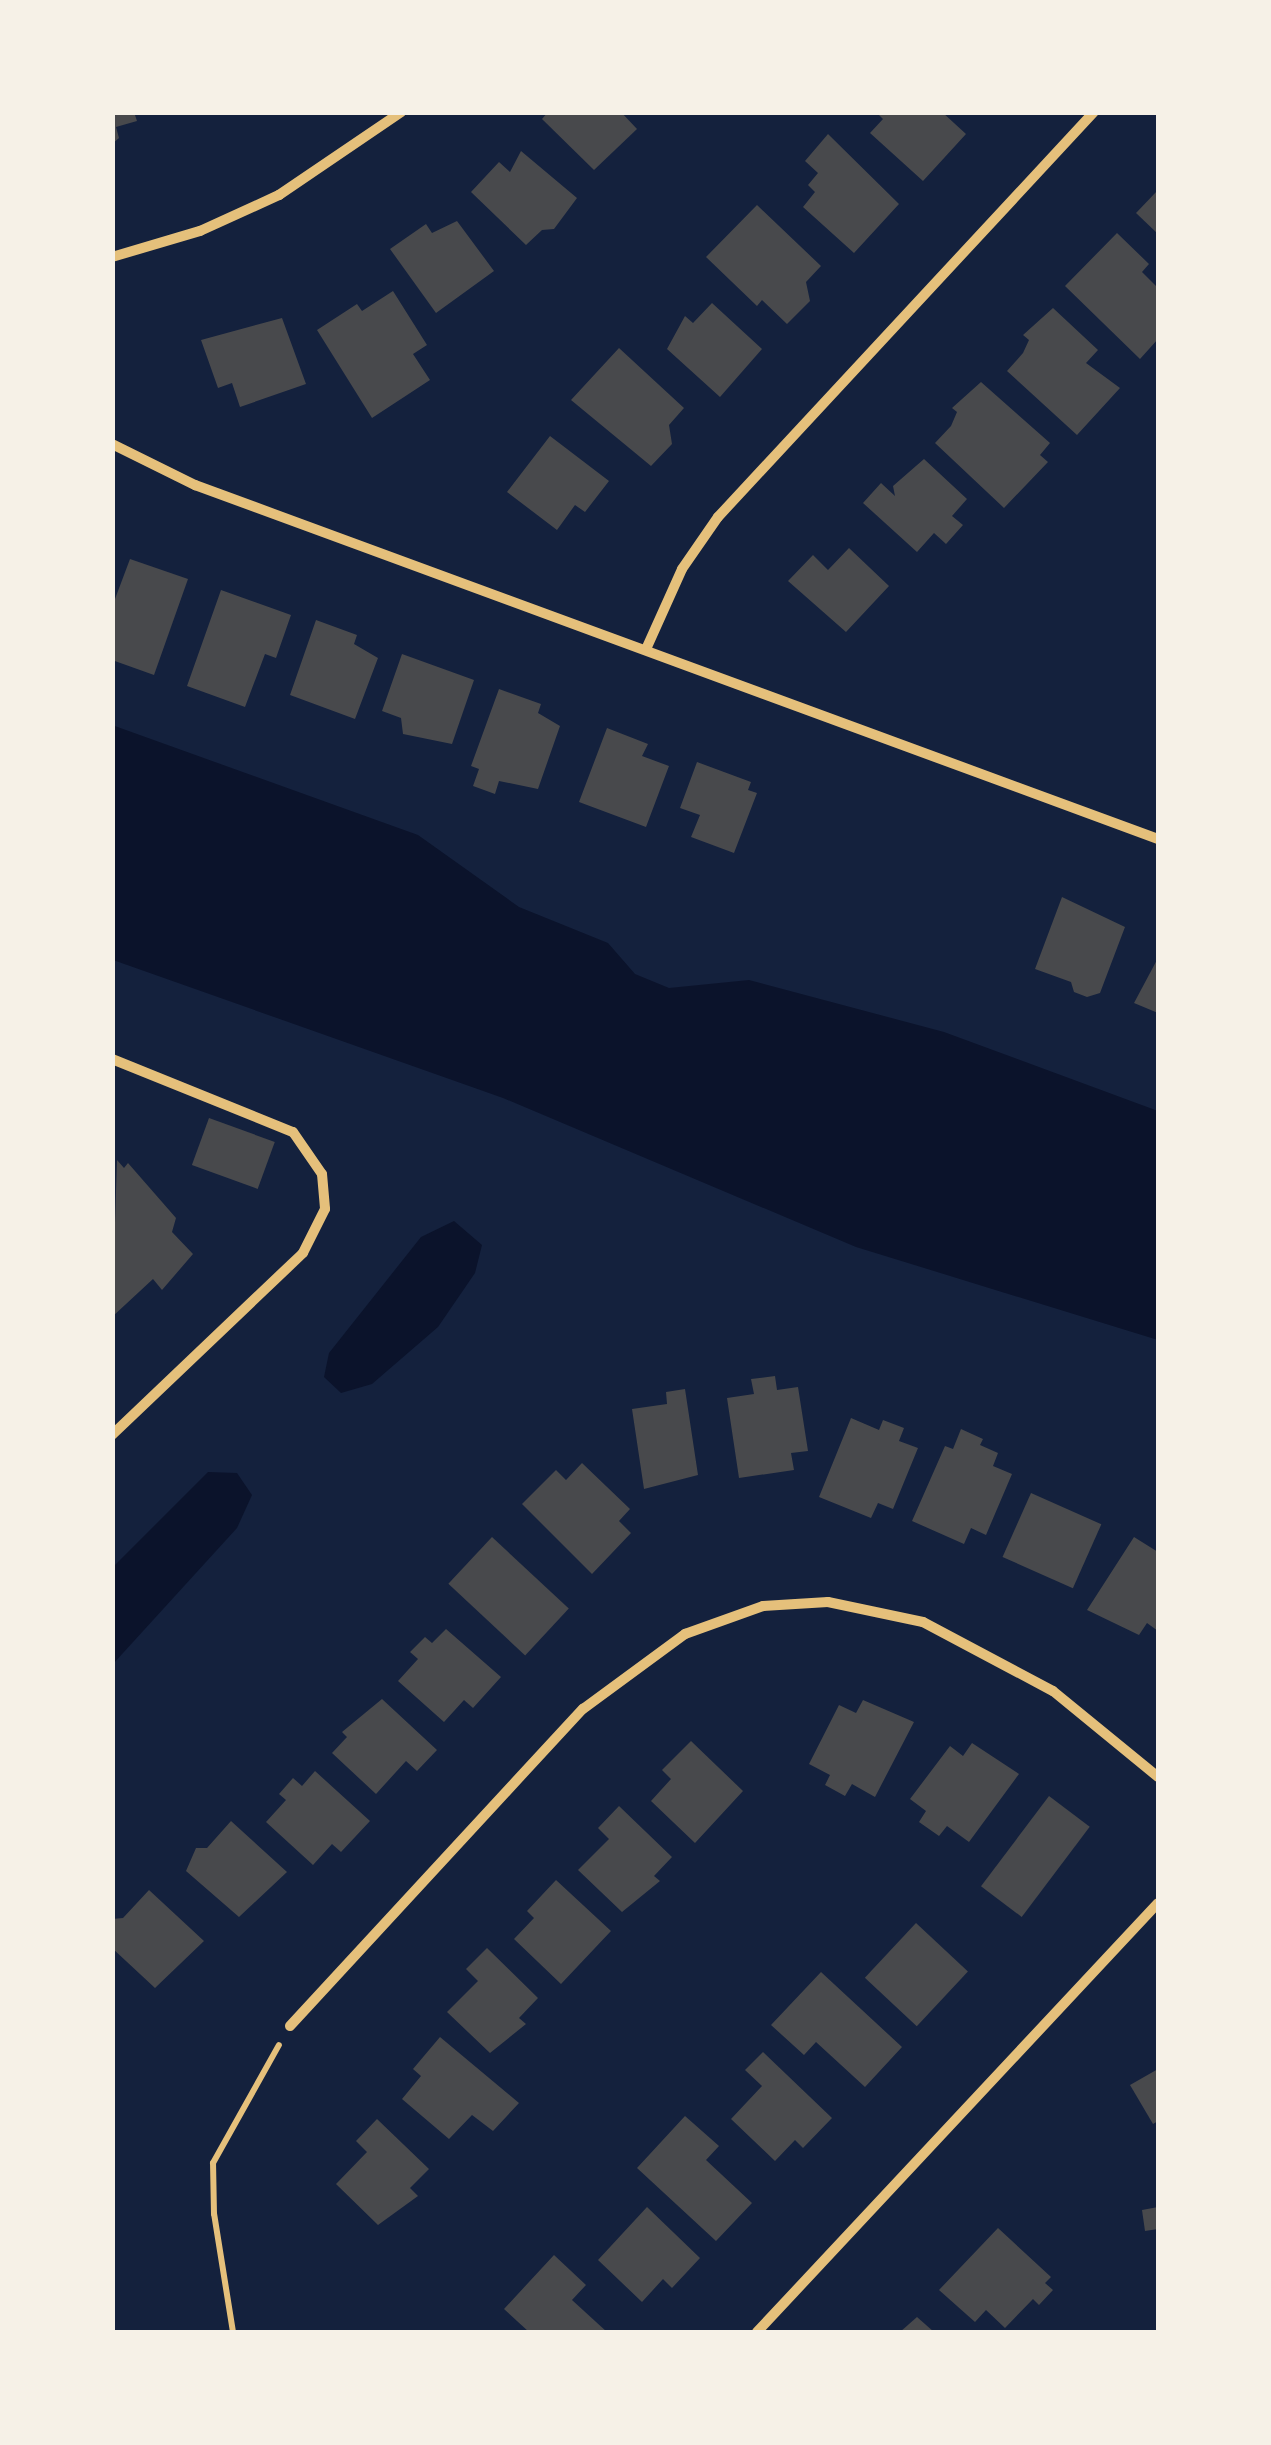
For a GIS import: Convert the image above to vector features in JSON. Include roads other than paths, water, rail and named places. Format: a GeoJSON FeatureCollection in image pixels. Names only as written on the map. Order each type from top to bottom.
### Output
{"type":"FeatureCollection","features":[{"type":"Feature","properties":{"kind":"street"},"geometry":{"type":"LineString","coordinates":[[112,257],[200,231],[279,195],[401,112]]}},
{"type":"Feature","properties":{"kind":"street"},"geometry":{"type":"LineString","coordinates":[[647,647],[682,569],[718,517],[1094,112]]}},
{"type":"Feature","properties":{"kind":"street"},"geometry":{"type":"LineString","coordinates":[[112,444],[195,485],[647,647],[1158,839]]}},
{"type":"Feature","properties":{"kind":"street"},"geometry":{"type":"LineString","coordinates":[[112,1059],[293,1132],[322,1174],[325,1208],[303,1253],[112,1435]]}},
{"type":"Feature","properties":{"kind":"street"},"geometry":{"type":"LineString","coordinates":[[290,2026],[583,1710],[631,1668],[685,1634],[750,1610],[828,1602],[923,1622],[1053,1691],[1158,1777]]}},
{"type":"Feature","properties":{"kind":"street"},"geometry":{"type":"LineString","coordinates":[[757,2332],[1158,1903]]}},
{"type":"Feature","properties":{"kind":"water"},"geometry":{"type":"Polygon","coordinates":[[[112,725],[418,835],[519,907],[608,943],[635,974],[669,988],[749,980],[944,1032],[1158,1111],[1158,1340],[856,1247],[503,1098],[113,960],[112,725]]]}},
{"type":"Feature","properties":{"kind":"water"},"geometry":{"type":"Polygon","coordinates":[[[454,1221],[482,1245],[475,1273],[438,1327],[372,1384],[341,1393],[324,1377],[329,1353],[421,1237],[454,1221]]]}},
{"type":"Feature","properties":{"kind":"water"},"geometry":{"type":"Polygon","coordinates":[[[208,1472],[237,1473],[252,1495],[237,1528],[113,1664],[113,1567],[208,1472]]]}}]}
